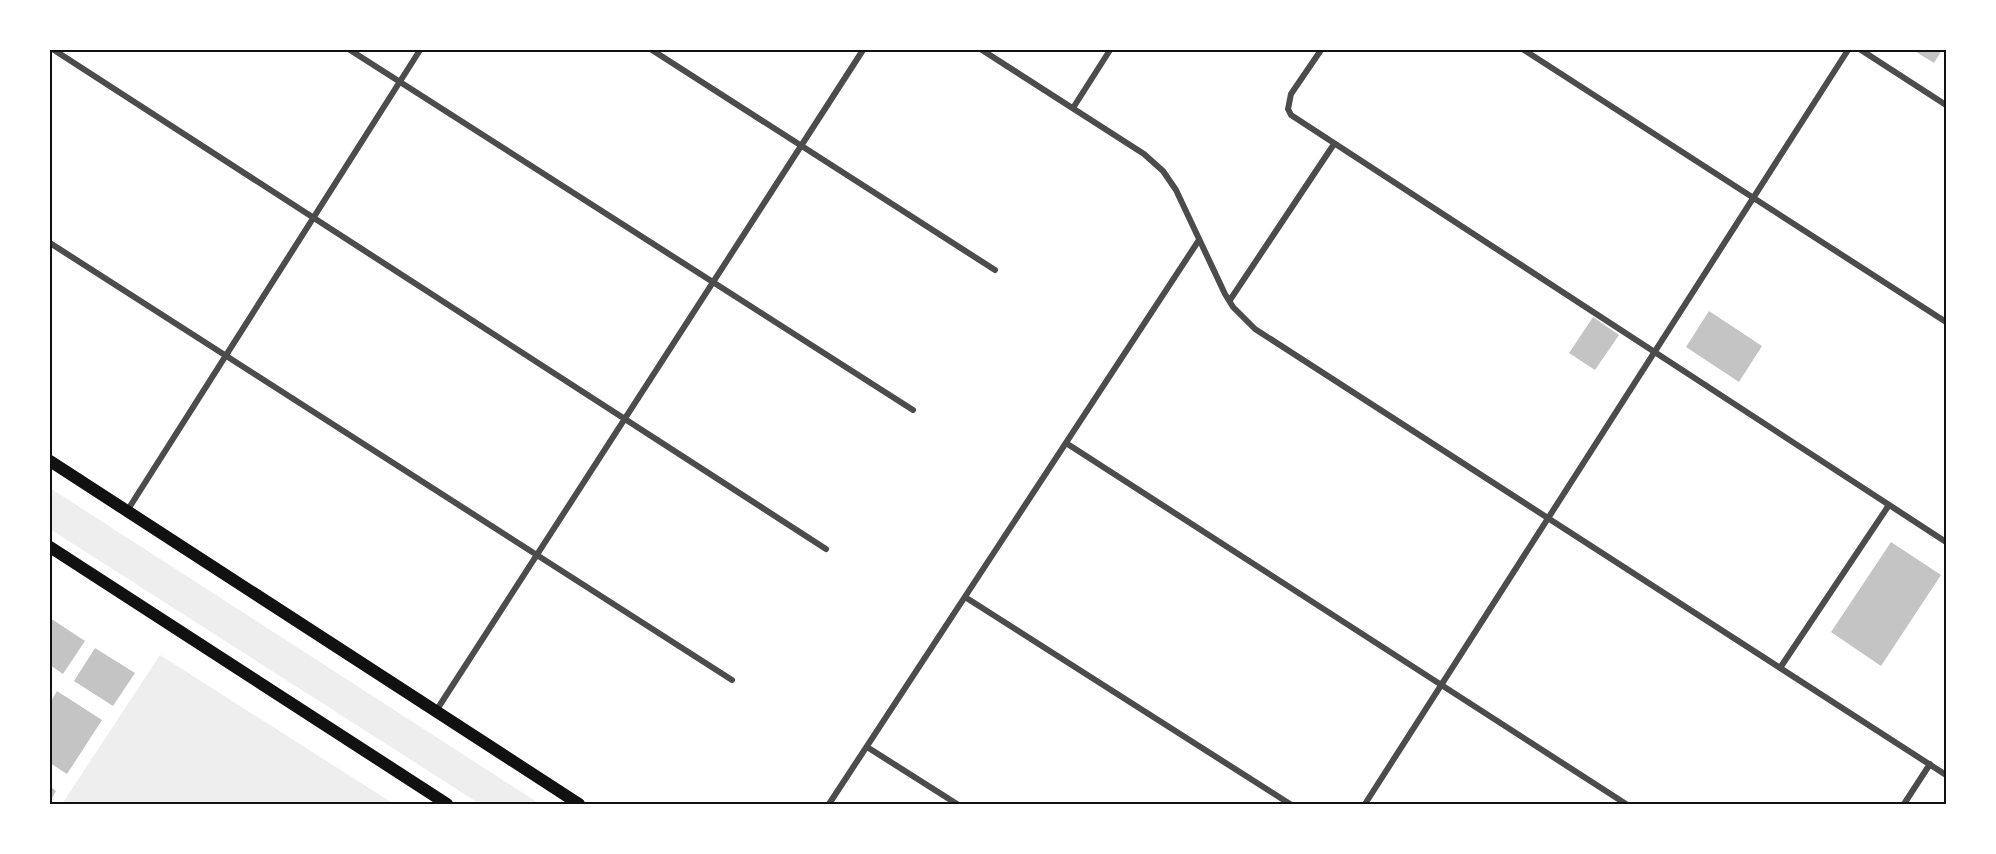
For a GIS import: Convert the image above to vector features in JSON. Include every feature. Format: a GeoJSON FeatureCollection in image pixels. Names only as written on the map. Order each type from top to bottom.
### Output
{"type":"FeatureCollection","features":[{"type":"Feature","properties":{"kind":"main road"},"geometry":{"type":"LineString","coordinates":[[50,462],[579,804]]}},
{"type":"Feature","properties":{"kind":"main road"},"geometry":{"type":"LineString","coordinates":[[50,547],[447,804]]}},
{"type":"Feature","properties":{"kind":"street"},"geometry":{"type":"LineString","coordinates":[[54,50],[826,549]]}},
{"type":"Feature","properties":{"kind":"street"},"geometry":{"type":"LineString","coordinates":[[350,50],[913,410]]}},
{"type":"Feature","properties":{"kind":"street"},"geometry":{"type":"LineString","coordinates":[[127,512],[420,50]]}},
{"type":"Feature","properties":{"kind":"street"},"geometry":{"type":"LineString","coordinates":[[652,50],[995,270]]}},
{"type":"Feature","properties":{"kind":"street"},"geometry":{"type":"LineString","coordinates":[[436,712],[864,50]]}},
{"type":"Feature","properties":{"kind":"street"},"geometry":{"type":"LineString","coordinates":[[982,50],[1144,154],[1163,171],[1176,190],[1230,300],[1243,318],[1268,338],[1947,775]]}},
{"type":"Feature","properties":{"kind":"street"},"geometry":{"type":"LineString","coordinates":[[1073,108],[1110,50]]}},
{"type":"Feature","properties":{"kind":"street"},"geometry":{"type":"LineString","coordinates":[[1321,50],[1291,94],[1288,109],[1291,115],[1947,542]]}},
{"type":"Feature","properties":{"kind":"street"},"geometry":{"type":"LineString","coordinates":[[1524,50],[1947,322]]}},
{"type":"Feature","properties":{"kind":"street"},"geometry":{"type":"LineString","coordinates":[[1365,804],[1848,50]]}},
{"type":"Feature","properties":{"kind":"street"},"geometry":{"type":"LineString","coordinates":[[1861,50],[1947,105]]}},
{"type":"Feature","properties":{"kind":"street"},"geometry":{"type":"LineString","coordinates":[[1230,300],[1334,144]]}},
{"type":"Feature","properties":{"kind":"street"},"geometry":{"type":"LineString","coordinates":[[829,804],[1199,240]]}},
{"type":"Feature","properties":{"kind":"street"},"geometry":{"type":"LineString","coordinates":[[50,243],[732,680]]}},
{"type":"Feature","properties":{"kind":"street"},"geometry":{"type":"LineString","coordinates":[[1066,443],[1626,804]]}},
{"type":"Feature","properties":{"kind":"street"},"geometry":{"type":"LineString","coordinates":[[1780,668],[1889,505]]}},
{"type":"Feature","properties":{"kind":"street"},"geometry":{"type":"LineString","coordinates":[[965,597],[1290,804]]}},
{"type":"Feature","properties":{"kind":"street"},"geometry":{"type":"LineString","coordinates":[[867,747],[957,804]]}},
{"type":"Feature","properties":{"kind":"street"},"geometry":{"type":"LineString","coordinates":[[1904,804],[1930,764]]}},
{"type":"Feature","properties":{"kind":"shaded area"},"geometry":{"type":"Polygon","coordinates":[[[50,488],[540,804],[480,804],[50,529],[50,488]]]}},
{"type":"Feature","properties":{"kind":"shaded area"},"geometry":{"type":"Polygon","coordinates":[[[160,655],[394,804],[62,804],[160,655]]]}},
{"type":"Feature","properties":{"kind":"building"},"geometry":{"type":"Polygon","coordinates":[[[1913,50],[1942,50],[1934,63],[1913,50]]]}},
{"type":"Feature","properties":{"kind":"building"},"geometry":{"type":"Polygon","coordinates":[[[1709,311],[1762,346],[1739,382],[1686,347],[1709,311]]]}},
{"type":"Feature","properties":{"kind":"building"},"geometry":{"type":"Polygon","coordinates":[[[1593,317],[1619,335],[1595,370],[1569,353],[1593,317]]]}},
{"type":"Feature","properties":{"kind":"building"},"geometry":{"type":"Polygon","coordinates":[[[1891,542],[1941,575],[1881,666],[1831,632],[1891,542]]]}},
{"type":"Feature","properties":{"kind":"building"},"geometry":{"type":"Polygon","coordinates":[[[50,618],[85,641],[63,674],[50,665],[50,618]]]}},
{"type":"Feature","properties":{"kind":"building"},"geometry":{"type":"Polygon","coordinates":[[[95,648],[135,673],[113,706],[74,681],[95,648]]]}},
{"type":"Feature","properties":{"kind":"building"},"geometry":{"type":"Polygon","coordinates":[[[57,691],[102,720],[67,774],[50,763],[50,703],[57,691]]]}},
{"type":"Feature","properties":{"kind":"building"},"geometry":{"type":"Polygon","coordinates":[[[50,786],[56,791],[50,802],[50,786]]]}}]}
